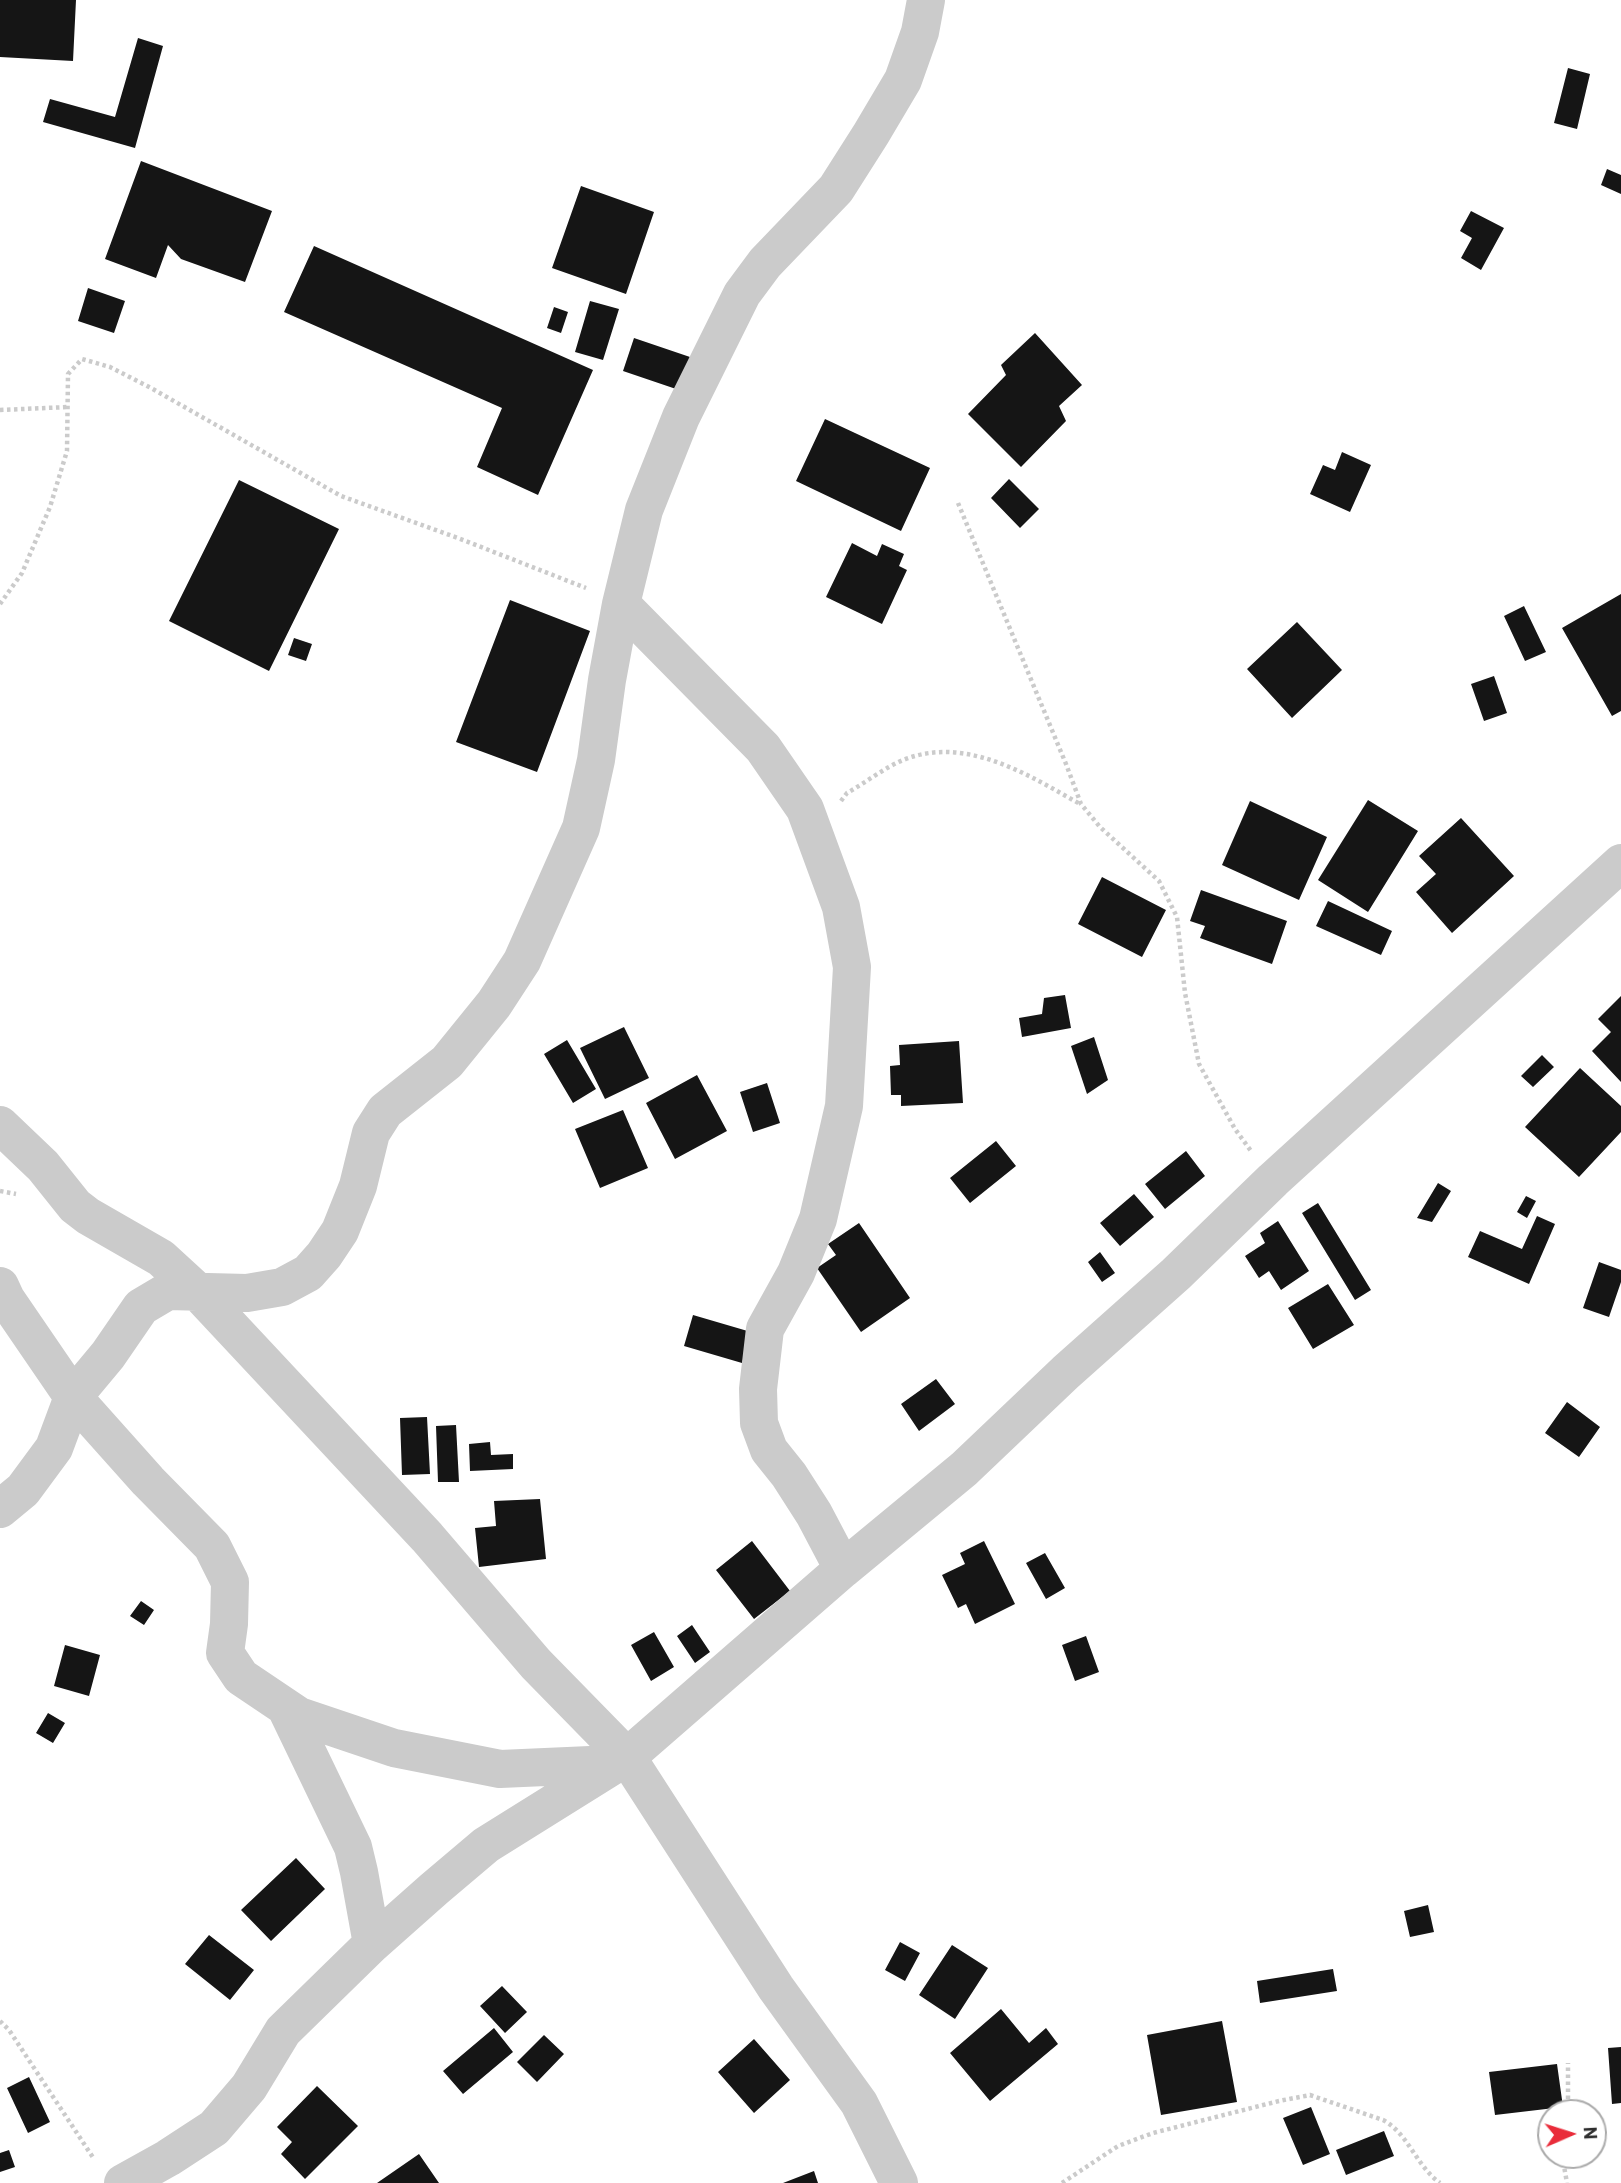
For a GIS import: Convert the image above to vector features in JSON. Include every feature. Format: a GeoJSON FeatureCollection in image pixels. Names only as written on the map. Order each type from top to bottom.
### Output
{"type":"FeatureCollection","features":[{"type":"Feature","properties":{"kind":"street"},"geometry":{"type":"LineString","coordinates":[[0,1509],[23,1490],[54,1448],[73,1397],[108,1355],[141,1307],[168,1291],[247,1293],[282,1287],[308,1273],[340,1231],[358,1186],[371,1133],[385,1111],[447,1062],[494,1004],[522,961],[581,828],[596,760],[621,604],[644,510],[681,417],[742,294],[765,263],[836,190],[903,80],[920,32],[926,0]]}},
{"type":"Feature","properties":{"kind":"street"},"geometry":{"type":"LineString","coordinates":[[621,604],[763,748],[805,809],[841,907],[852,967],[844,1106],[818,1219],[796,1273],[765,1329],[758,1389],[759,1423],[769,1451],[789,1475],[814,1514],[843,1569]]}},
{"type":"Feature","properties":{"kind":"street"},"geometry":{"type":"LineString","coordinates":[[109,2172],[168,2158],[214,2128],[249,2087],[284,2031],[372,1944],[486,1845],[622,1760],[843,1569],[964,1469],[1066,1372],[1176,1274],[1273,1180],[1621,863]]}},
{"type":"Feature","properties":{"kind":"street"},"geometry":{"type":"LineString","coordinates":[[0,1125],[43,1166],[75,1206],[161,1258],[197,1291],[427,1537],[622,1760],[776,1988],[859,2103],[899,2183]]}},
{"type":"Feature","properties":{"kind":"street"},"geometry":{"type":"LineString","coordinates":[[0,1286],[73,1397],[212,1546],[230,1582],[225,1653],[241,1676],[299,1716],[394,1748],[500,1769],[622,1760]]}},
{"type":"Feature","properties":{"kind":"street"},"geometry":{"type":"LineString","coordinates":[[286,1708],[353,1847],[372,1944]]}},
{"type":"Feature","properties":{"kind":"path"},"geometry":{"type":"LineString","coordinates":[[0,604],[22,573],[50,507],[67,451],[68,374],[82,359],[110,367],[151,388],[341,496],[565,578],[621,604]]}},
{"type":"Feature","properties":{"kind":"path"},"geometry":{"type":"LineString","coordinates":[[0,410],[68,407]]}},
{"type":"Feature","properties":{"kind":"path"},"geometry":{"type":"LineString","coordinates":[[958,503],[1081,804],[1100,827],[1159,881],[1177,917],[1185,993],[1199,1064],[1235,1129],[1273,1180]]}},
{"type":"Feature","properties":{"kind":"path"},"geometry":{"type":"LineString","coordinates":[[814,834],[847,793],[903,760],[944,751],[988,758],[1081,804]]}},
{"type":"Feature","properties":{"kind":"path"},"geometry":{"type":"LineString","coordinates":[[0,2021],[109,2172]]}},
{"type":"Feature","properties":{"kind":"path"},"geometry":{"type":"LineString","coordinates":[[1568,2063],[1568,2099]]}},
{"type":"Feature","properties":{"kind":"path"},"geometry":{"type":"LineString","coordinates":[[1062,2183],[1118,2146],[1153,2133],[1310,2095],[1394,2126],[1425,2171],[1440,2183]]}},
{"type":"Feature","properties":{"kind":"building"},"geometry":{"type":"Polygon","coordinates":[[[0,0],[76,0],[73,61],[0,57],[0,0]]]}},
{"type":"Feature","properties":{"kind":"building"},"geometry":{"type":"Polygon","coordinates":[[[138,38],[163,46],[135,148],[43,122],[50,99],[115,117],[138,38]]]}},
{"type":"Feature","properties":{"kind":"building"},"geometry":{"type":"Polygon","coordinates":[[[1568,68],[1590,74],[1577,129],[1554,123],[1568,68]]]}},
{"type":"Feature","properties":{"kind":"building"},"geometry":{"type":"Polygon","coordinates":[[[141,161],[272,211],[245,282],[181,259],[168,245],[156,278],[105,259],[141,161]]]}},
{"type":"Feature","properties":{"kind":"building"},"geometry":{"type":"Polygon","coordinates":[[[1607,169],[1621,175],[1621,194],[1601,185],[1607,169]]]}},
{"type":"Feature","properties":{"kind":"building"},"geometry":{"type":"Polygon","coordinates":[[[581,186],[654,212],[626,294],[552,268],[581,186]]]}},
{"type":"Feature","properties":{"kind":"building"},"geometry":{"type":"Polygon","coordinates":[[[1471,211],[1504,228],[1481,270],[1461,258],[1472,238],[1460,231],[1471,211]]]}},
{"type":"Feature","properties":{"kind":"building"},"geometry":{"type":"Polygon","coordinates":[[[314,246],[593,370],[538,495],[477,467],[502,408],[284,312],[314,246]]]}},
{"type":"Feature","properties":{"kind":"building"},"geometry":{"type":"Polygon","coordinates":[[[88,288],[125,301],[114,333],[78,321],[88,288]]]}},
{"type":"Feature","properties":{"kind":"building"},"geometry":{"type":"Polygon","coordinates":[[[590,301],[619,309],[603,360],[575,352],[590,301]]]}},
{"type":"Feature","properties":{"kind":"building"},"geometry":{"type":"Polygon","coordinates":[[[554,307],[568,312],[561,333],[547,328],[554,307]]]}},
{"type":"Feature","properties":{"kind":"building"},"geometry":{"type":"Polygon","coordinates":[[[1035,333],[1082,385],[1059,406],[1066,421],[1021,467],[968,414],[1006,375],[1001,365],[1035,333]]]}},
{"type":"Feature","properties":{"kind":"building"},"geometry":{"type":"Polygon","coordinates":[[[634,338],[690,357],[679,390],[623,371],[634,338]]]}},
{"type":"Feature","properties":{"kind":"building"},"geometry":{"type":"Polygon","coordinates":[[[825,419],[930,468],[901,531],[796,481],[825,419]]]}},
{"type":"Feature","properties":{"kind":"building"},"geometry":{"type":"Polygon","coordinates":[[[1342,452],[1371,465],[1350,512],[1310,494],[1323,465],[1335,470],[1342,452]]]}},
{"type":"Feature","properties":{"kind":"building"},"geometry":{"type":"Polygon","coordinates":[[[1009,479],[1039,509],[1020,528],[991,498],[1009,479]]]}},
{"type":"Feature","properties":{"kind":"building"},"geometry":{"type":"Polygon","coordinates":[[[239,480],[339,529],[269,671],[169,621],[239,480]]]}},
{"type":"Feature","properties":{"kind":"building"},"geometry":{"type":"Polygon","coordinates":[[[852,543],[877,556],[882,544],[904,554],[899,566],[907,570],[882,624],[826,597],[852,543]]]}},
{"type":"Feature","properties":{"kind":"building"},"geometry":{"type":"Polygon","coordinates":[[[1621,594],[1621,711],[1612,716],[1562,628],[1621,594]]]}},
{"type":"Feature","properties":{"kind":"building"},"geometry":{"type":"Polygon","coordinates":[[[510,600],[590,631],[537,772],[456,742],[510,600]]]}},
{"type":"Feature","properties":{"kind":"building"},"geometry":{"type":"Polygon","coordinates":[[[1524,606],[1546,652],[1525,661],[1504,616],[1524,606]]]}},
{"type":"Feature","properties":{"kind":"building"},"geometry":{"type":"Polygon","coordinates":[[[1297,622],[1342,670],[1292,718],[1247,669],[1297,622]]]}},
{"type":"Feature","properties":{"kind":"building"},"geometry":{"type":"Polygon","coordinates":[[[294,638],[312,644],[306,661],[288,655],[294,638]]]}},
{"type":"Feature","properties":{"kind":"building"},"geometry":{"type":"Polygon","coordinates":[[[1494,676],[1507,713],[1484,721],[1471,684],[1494,676]]]}},
{"type":"Feature","properties":{"kind":"building"},"geometry":{"type":"Polygon","coordinates":[[[1368,800],[1418,831],[1368,912],[1318,880],[1368,800]]]}},
{"type":"Feature","properties":{"kind":"building"},"geometry":{"type":"Polygon","coordinates":[[[1250,801],[1327,837],[1299,900],[1222,865],[1250,801]]]}},
{"type":"Feature","properties":{"kind":"building"},"geometry":{"type":"Polygon","coordinates":[[[1461,818],[1514,876],[1452,933],[1416,892],[1436,874],[1419,856],[1461,818]]]}},
{"type":"Feature","properties":{"kind":"building"},"geometry":{"type":"Polygon","coordinates":[[[1102,877],[1166,910],[1142,957],[1078,924],[1102,877]]]}},
{"type":"Feature","properties":{"kind":"building"},"geometry":{"type":"Polygon","coordinates":[[[1201,890],[1287,921],[1272,964],[1200,938],[1205,926],[1190,921],[1201,890]]]}},
{"type":"Feature","properties":{"kind":"building"},"geometry":{"type":"Polygon","coordinates":[[[1328,901],[1392,931],[1381,955],[1316,926],[1328,901]]]}},
{"type":"Feature","properties":{"kind":"building"},"geometry":{"type":"Polygon","coordinates":[[[1065,995],[1071,1028],[1022,1037],[1019,1018],[1042,1014],[1044,998],[1065,995]]]}},
{"type":"Feature","properties":{"kind":"building"},"geometry":{"type":"Polygon","coordinates":[[[1621,996],[1621,1082],[1592,1051],[1611,1032],[1598,1019],[1621,996]]]}},
{"type":"Feature","properties":{"kind":"building"},"geometry":{"type":"Polygon","coordinates":[[[624,1027],[649,1078],[605,1099],[580,1048],[624,1027]]]}},
{"type":"Feature","properties":{"kind":"building"},"geometry":{"type":"Polygon","coordinates":[[[1094,1037],[1108,1080],[1087,1094],[1071,1046],[1094,1037]]]}},
{"type":"Feature","properties":{"kind":"building"},"geometry":{"type":"Polygon","coordinates":[[[567,1040],[596,1089],[573,1103],[544,1054],[567,1040]]]}},
{"type":"Feature","properties":{"kind":"building"},"geometry":{"type":"Polygon","coordinates":[[[959,1041],[963,1103],[901,1106],[901,1095],[891,1095],[890,1066],[900,1065],[899,1045],[959,1041]]]}},
{"type":"Feature","properties":{"kind":"building"},"geometry":{"type":"Polygon","coordinates":[[[1542,1055],[1554,1067],[1533,1087],[1521,1076],[1542,1055]]]}},
{"type":"Feature","properties":{"kind":"building"},"geometry":{"type":"Polygon","coordinates":[[[1580,1068],[1621,1106],[1621,1132],[1579,1177],[1525,1127],[1580,1068]]]}},
{"type":"Feature","properties":{"kind":"building"},"geometry":{"type":"Polygon","coordinates":[[[697,1075],[727,1131],[675,1159],[646,1103],[697,1075]]]}},
{"type":"Feature","properties":{"kind":"building"},"geometry":{"type":"Polygon","coordinates":[[[767,1083],[780,1123],[753,1132],[740,1092],[767,1083]]]}},
{"type":"Feature","properties":{"kind":"building"},"geometry":{"type":"Polygon","coordinates":[[[623,1110],[648,1168],[600,1188],[575,1129],[623,1110]]]}},
{"type":"Feature","properties":{"kind":"building"},"geometry":{"type":"Polygon","coordinates":[[[996,1141],[1016,1166],[970,1203],[950,1178],[996,1141]]]}},
{"type":"Feature","properties":{"kind":"building"},"geometry":{"type":"Polygon","coordinates":[[[1186,1151],[1205,1176],[1165,1209],[1145,1184],[1186,1151]]]}},
{"type":"Feature","properties":{"kind":"building"},"geometry":{"type":"Polygon","coordinates":[[[1438,1183],[1451,1191],[1432,1222],[1417,1218],[1438,1183]]]}},
{"type":"Feature","properties":{"kind":"building"},"geometry":{"type":"Polygon","coordinates":[[[1134,1194],[1154,1217],[1120,1246],[1100,1223],[1134,1194]]]}},
{"type":"Feature","properties":{"kind":"building"},"geometry":{"type":"Polygon","coordinates":[[[1526,1196],[1536,1201],[1527,1218],[1517,1212],[1526,1196]]]}},
{"type":"Feature","properties":{"kind":"building"},"geometry":{"type":"Polygon","coordinates":[[[1318,1203],[1371,1290],[1355,1300],[1302,1213],[1318,1203]]]}},
{"type":"Feature","properties":{"kind":"building"},"geometry":{"type":"Polygon","coordinates":[[[1537,1216],[1555,1224],[1529,1284],[1468,1257],[1480,1231],[1522,1249],[1537,1216]]]}},
{"type":"Feature","properties":{"kind":"building"},"geometry":{"type":"Polygon","coordinates":[[[1278,1221],[1309,1271],[1281,1290],[1269,1271],[1259,1278],[1245,1256],[1265,1243],[1260,1233],[1278,1221]]]}},
{"type":"Feature","properties":{"kind":"building"},"geometry":{"type":"Polygon","coordinates":[[[859,1223],[910,1298],[861,1332],[817,1268],[836,1255],[828,1244],[859,1223]]]}},
{"type":"Feature","properties":{"kind":"building"},"geometry":{"type":"Polygon","coordinates":[[[1100,1252],[1115,1273],[1102,1282],[1088,1262],[1100,1252]]]}},
{"type":"Feature","properties":{"kind":"building"},"geometry":{"type":"Polygon","coordinates":[[[1599,1262],[1621,1270],[1621,1282],[1609,1317],[1583,1308],[1599,1262]]]}},
{"type":"Feature","properties":{"kind":"building"},"geometry":{"type":"Polygon","coordinates":[[[1328,1284],[1354,1325],[1313,1349],[1288,1308],[1328,1284]]]}},
{"type":"Feature","properties":{"kind":"building"},"geometry":{"type":"Polygon","coordinates":[[[693,1315],[751,1332],[742,1363],[684,1346],[693,1315]]]}},
{"type":"Feature","properties":{"kind":"building"},"geometry":{"type":"Polygon","coordinates":[[[936,1379],[955,1404],[919,1431],[901,1404],[936,1379]]]}},
{"type":"Feature","properties":{"kind":"building"},"geometry":{"type":"Polygon","coordinates":[[[1567,1402],[1600,1427],[1579,1457],[1545,1433],[1567,1402]]]}},
{"type":"Feature","properties":{"kind":"building"},"geometry":{"type":"Polygon","coordinates":[[[427,1417],[430,1474],[402,1475],[400,1418],[427,1417]]]}},
{"type":"Feature","properties":{"kind":"building"},"geometry":{"type":"Polygon","coordinates":[[[456,1425],[459,1482],[438,1482],[436,1426],[456,1425]]]}},
{"type":"Feature","properties":{"kind":"building"},"geometry":{"type":"Polygon","coordinates":[[[490,1442],[491,1455],[513,1454],[513,1469],[470,1471],[469,1444],[490,1442]]]}},
{"type":"Feature","properties":{"kind":"building"},"geometry":{"type":"Polygon","coordinates":[[[540,1499],[546,1559],[479,1567],[475,1528],[496,1526],[494,1501],[540,1499]]]}},
{"type":"Feature","properties":{"kind":"building"},"geometry":{"type":"Polygon","coordinates":[[[752,1541],[790,1591],[754,1619],[716,1570],[752,1541]]]}},
{"type":"Feature","properties":{"kind":"building"},"geometry":{"type":"Polygon","coordinates":[[[984,1541],[1015,1604],[975,1624],[966,1604],[958,1608],[942,1575],[965,1564],[960,1553],[984,1541]]]}},
{"type":"Feature","properties":{"kind":"building"},"geometry":{"type":"Polygon","coordinates":[[[1045,1553],[1065,1588],[1046,1599],[1026,1563],[1045,1553]]]}},
{"type":"Feature","properties":{"kind":"building"},"geometry":{"type":"Polygon","coordinates":[[[141,1601],[154,1610],[144,1625],[130,1616],[141,1601]]]}},
{"type":"Feature","properties":{"kind":"building"},"geometry":{"type":"Polygon","coordinates":[[[692,1625],[710,1652],[695,1663],[677,1636],[692,1625]]]}},
{"type":"Feature","properties":{"kind":"building"},"geometry":{"type":"Polygon","coordinates":[[[654,1632],[674,1667],[651,1681],[631,1645],[654,1632]]]}},
{"type":"Feature","properties":{"kind":"building"},"geometry":{"type":"Polygon","coordinates":[[[1086,1636],[1099,1672],[1075,1681],[1062,1645],[1086,1636]]]}},
{"type":"Feature","properties":{"kind":"building"},"geometry":{"type":"Polygon","coordinates":[[[65,1645],[100,1655],[89,1696],[54,1686],[65,1645]]]}},
{"type":"Feature","properties":{"kind":"building"},"geometry":{"type":"Polygon","coordinates":[[[48,1713],[65,1723],[53,1743],[36,1733],[48,1713]]]}},
{"type":"Feature","properties":{"kind":"building"},"geometry":{"type":"Polygon","coordinates":[[[296,1858],[325,1889],[271,1941],[241,1910],[296,1858]]]}},
{"type":"Feature","properties":{"kind":"building"},"geometry":{"type":"Polygon","coordinates":[[[1428,1905],[1434,1932],[1410,1937],[1404,1911],[1428,1905]]]}},
{"type":"Feature","properties":{"kind":"building"},"geometry":{"type":"Polygon","coordinates":[[[209,1935],[254,1970],[230,2000],[185,1964],[209,1935]]]}},
{"type":"Feature","properties":{"kind":"building"},"geometry":{"type":"Polygon","coordinates":[[[900,1942],[920,1953],[905,1981],[885,1970],[900,1942]]]}},
{"type":"Feature","properties":{"kind":"building"},"geometry":{"type":"Polygon","coordinates":[[[952,1945],[988,1968],[955,2019],[919,1995],[952,1945]]]}},
{"type":"Feature","properties":{"kind":"building"},"geometry":{"type":"Polygon","coordinates":[[[1333,1969],[1337,1991],[1260,2003],[1257,1981],[1333,1969]]]}},
{"type":"Feature","properties":{"kind":"building"},"geometry":{"type":"Polygon","coordinates":[[[502,1986],[527,2012],[505,2033],[480,2006],[502,1986]]]}},
{"type":"Feature","properties":{"kind":"building"},"geometry":{"type":"Polygon","coordinates":[[[1001,2009],[1029,2043],[1046,2028],[1058,2044],[990,2101],[950,2053],[1001,2009]]]}},
{"type":"Feature","properties":{"kind":"building"},"geometry":{"type":"Polygon","coordinates":[[[1222,2021],[1237,2102],[1161,2115],[1147,2035],[1222,2021]]]}},
{"type":"Feature","properties":{"kind":"building"},"geometry":{"type":"Polygon","coordinates":[[[494,2028],[513,2052],[463,2094],[443,2071],[494,2028]]]}},
{"type":"Feature","properties":{"kind":"building"},"geometry":{"type":"Polygon","coordinates":[[[544,2035],[564,2054],[537,2082],[517,2062],[544,2035]]]}},
{"type":"Feature","properties":{"kind":"building"},"geometry":{"type":"Polygon","coordinates":[[[754,2039],[790,2080],[754,2113],[718,2072],[754,2039]]]}},
{"type":"Feature","properties":{"kind":"building"},"geometry":{"type":"Polygon","coordinates":[[[1621,2047],[1621,2103],[1612,2104],[1608,2048],[1621,2047]]]}},
{"type":"Feature","properties":{"kind":"building"},"geometry":{"type":"Polygon","coordinates":[[[1557,2064],[1562,2099],[1537,2099],[1537,2110],[1495,2115],[1489,2072],[1557,2064]]]}},
{"type":"Feature","properties":{"kind":"building"},"geometry":{"type":"Polygon","coordinates":[[[29,2077],[50,2122],[28,2133],[7,2088],[29,2077]]]}},
{"type":"Feature","properties":{"kind":"building"},"geometry":{"type":"Polygon","coordinates":[[[317,2086],[358,2126],[305,2179],[281,2154],[292,2142],[277,2127],[317,2086]]]}},
{"type":"Feature","properties":{"kind":"building"},"geometry":{"type":"Polygon","coordinates":[[[1311,2107],[1330,2154],[1303,2165],[1283,2118],[1311,2107]]]}},
{"type":"Feature","properties":{"kind":"building"},"geometry":{"type":"Polygon","coordinates":[[[1384,2131],[1394,2156],[1346,2175],[1336,2150],[1384,2131]]]}},
{"type":"Feature","properties":{"kind":"building"},"geometry":{"type":"Polygon","coordinates":[[[9,2150],[15,2167],[0,2172],[0,2153],[9,2150]]]}},
{"type":"Feature","properties":{"kind":"building"},"geometry":{"type":"Polygon","coordinates":[[[419,2154],[439,2183],[377,2183],[419,2154]]]}},
{"type":"Feature","properties":{"kind":"building"},"geometry":{"type":"Polygon","coordinates":[[[814,2171],[818,2183],[783,2183],[814,2171]]]}}]}
